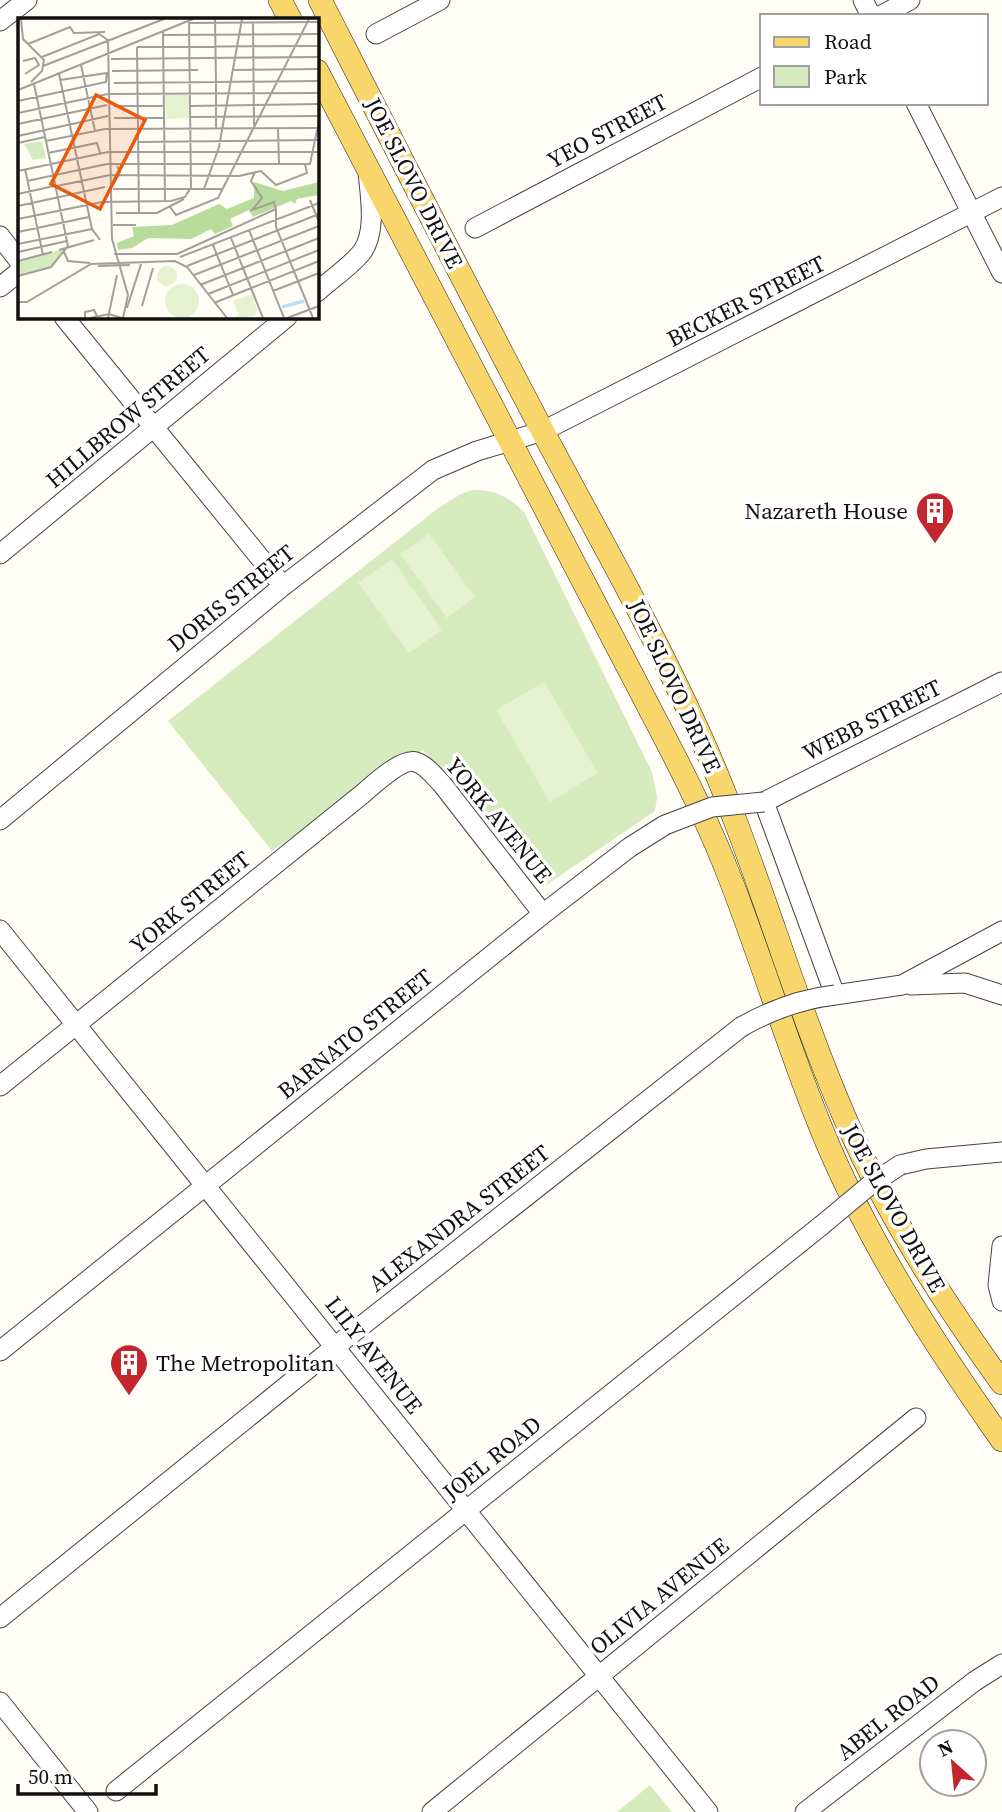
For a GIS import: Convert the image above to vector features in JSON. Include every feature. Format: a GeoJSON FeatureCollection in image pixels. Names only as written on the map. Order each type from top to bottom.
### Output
{"type":"FeatureCollection","features":[{"type":"Feature","properties":{"kind":"main road"},"geometry":{"type":"LineString","coordinates":[[280,0],[289,18]]}},
{"type":"Feature","properties":{"kind":"main road","name":"JOE SLOVO DRIVE"},"geometry":{"type":"LineString","coordinates":[[320,0],[543,431],[666,661],[708,752],[821,1058],[862,1158],[938,1291],[1002,1383]]}},
{"type":"Feature","properties":{"kind":"main road","name":"JOE SLOVO DRIVE"},"geometry":{"type":"LineString","coordinates":[[318,73],[702,813],[728,873],[821,1129],[851,1195],[924,1324],[1002,1440]]}},
{"type":"Feature","properties":{"kind":"street"},"geometry":{"type":"LineString","coordinates":[[0,21],[27,0]]}},
{"type":"Feature","properties":{"kind":"street"},"geometry":{"type":"LineString","coordinates":[[376,34],[440,0]]}},
{"type":"Feature","properties":{"kind":"street"},"geometry":{"type":"LineString","coordinates":[[884,14],[910,0]]}},
{"type":"Feature","properties":{"kind":"street","name":"YEO STREET"},"geometry":{"type":"LineString","coordinates":[[475,228],[760,78]]}},
{"type":"Feature","properties":{"kind":"street"},"geometry":{"type":"LineString","coordinates":[[917,105],[1002,273]]}},
{"type":"Feature","properties":{"kind":"street"},"geometry":{"type":"LineString","coordinates":[[318,291],[361,253],[367,242],[371,208],[368,172]]}},
{"type":"Feature","properties":{"kind":"street","name":"BECKER STREET"},"geometry":{"type":"LineString","coordinates":[[510,441],[543,431],[1002,197]]}},
{"type":"Feature","properties":{"kind":"street"},"geometry":{"type":"LineString","coordinates":[[0,236],[18,260]]}},
{"type":"Feature","properties":{"kind":"street"},"geometry":{"type":"LineString","coordinates":[[0,288],[18,273]]}},
{"type":"Feature","properties":{"kind":"street"},"geometry":{"type":"LineString","coordinates":[[65,318],[283,586]]}},
{"type":"Feature","properties":{"kind":"street","name":"HILLBROW STREET"},"geometry":{"type":"LineString","coordinates":[[0,554],[286,318]]}},
{"type":"Feature","properties":{"kind":"street","name":"DORIS STREET"},"geometry":{"type":"LineString","coordinates":[[0,820],[283,586],[433,470],[510,441]]}},
{"type":"Feature","properties":{"kind":"street","name":"WEBB STREET"},"geometry":{"type":"LineString","coordinates":[[764,802],[1002,682]]}},
{"type":"Feature","properties":{"kind":"street","name":"YORK AVENUE"},"geometry":{"type":"LineString","coordinates":[[413,761],[422,765],[442,784],[543,914]]}},
{"type":"Feature","properties":{"kind":"street","name":"YORK STREET"},"geometry":{"type":"LineString","coordinates":[[0,1086],[360,796],[402,764],[413,761]]}},
{"type":"Feature","properties":{"kind":"street"},"geometry":{"type":"LineString","coordinates":[[764,802],[835,995]]}},
{"type":"Feature","properties":{"kind":"street","name":"BARNATO STREET"},"geometry":{"type":"LineString","coordinates":[[0,1351],[630,847],[665,825],[712,807],[764,802]]}},
{"type":"Feature","properties":{"kind":"street","name":"LILY AVENUE"},"geometry":{"type":"LineString","coordinates":[[0,930],[75,1026],[337,1346],[708,1812]]}},
{"type":"Feature","properties":{"kind":"street"},"geometry":{"type":"LineString","coordinates":[[902,985],[1002,931]]}},
{"type":"Feature","properties":{"kind":"street"},"geometry":{"type":"LineString","coordinates":[[902,985],[965,983],[1002,995]]}},
{"type":"Feature","properties":{"kind":"street"},"geometry":{"type":"LineString","coordinates":[[924,984],[976,998],[1002,1009]]}},
{"type":"Feature","properties":{"kind":"street","name":"ALEXANDRA STREET"},"geometry":{"type":"LineString","coordinates":[[0,1618],[337,1346],[741,1027],[768,1012],[790,1004],[902,985]]}},
{"type":"Feature","properties":{"kind":"street","name":"JOEL ROAD"},"geometry":{"type":"LineString","coordinates":[[116,1791],[870,1185],[900,1165],[926,1159],[1002,1152]]}},
{"type":"Feature","properties":{"kind":"street"},"geometry":{"type":"LineString","coordinates":[[1002,1246],[998,1284],[1002,1301]]}},
{"type":"Feature","properties":{"kind":"street","name":"OLIVIA AVENUE"},"geometry":{"type":"LineString","coordinates":[[432,1812],[916,1418]]}},
{"type":"Feature","properties":{"kind":"street","name":"ABEL ROAD"},"geometry":{"type":"LineString","coordinates":[[805,1812],[975,1681],[1002,1664]]}},
{"type":"Feature","properties":{"kind":"street"},"geometry":{"type":"LineString","coordinates":[[0,1702],[88,1812]]}},
{"type":"Feature","properties":{"kind":"green space"},"geometry":{"type":"Polygon","coordinates":[[[472,490],[501,495],[524,512],[652,772],[657,797],[655,811],[545,886],[423,750],[272,851],[168,721],[437,509],[472,490]]]}},
{"type":"Feature","properties":{"kind":"green space"},"geometry":{"type":"Polygon","coordinates":[[[429,534],[475,597],[447,618],[400,554],[429,534]]]}},
{"type":"Feature","properties":{"kind":"green space"},"geometry":{"type":"Polygon","coordinates":[[[392,559],[442,630],[409,653],[358,583],[392,559]]]}},
{"type":"Feature","properties":{"kind":"green space"},"geometry":{"type":"Polygon","coordinates":[[[544,682],[598,773],[550,802],[496,710],[544,682]]]}},
{"type":"Feature","properties":{"kind":"green space"},"geometry":{"type":"Polygon","coordinates":[[[650,1785],[672,1812],[617,1812],[650,1785]]]}},
{"type":"Feature","properties":{"kind":"place","name":"Nazareth House"},"geometry":{"type":"Point","coordinates":[935,545]}},
{"type":"Feature","properties":{"kind":"place","name":"The Metropolitan"},"geometry":{"type":"Point","coordinates":[129,1397]}}]}
